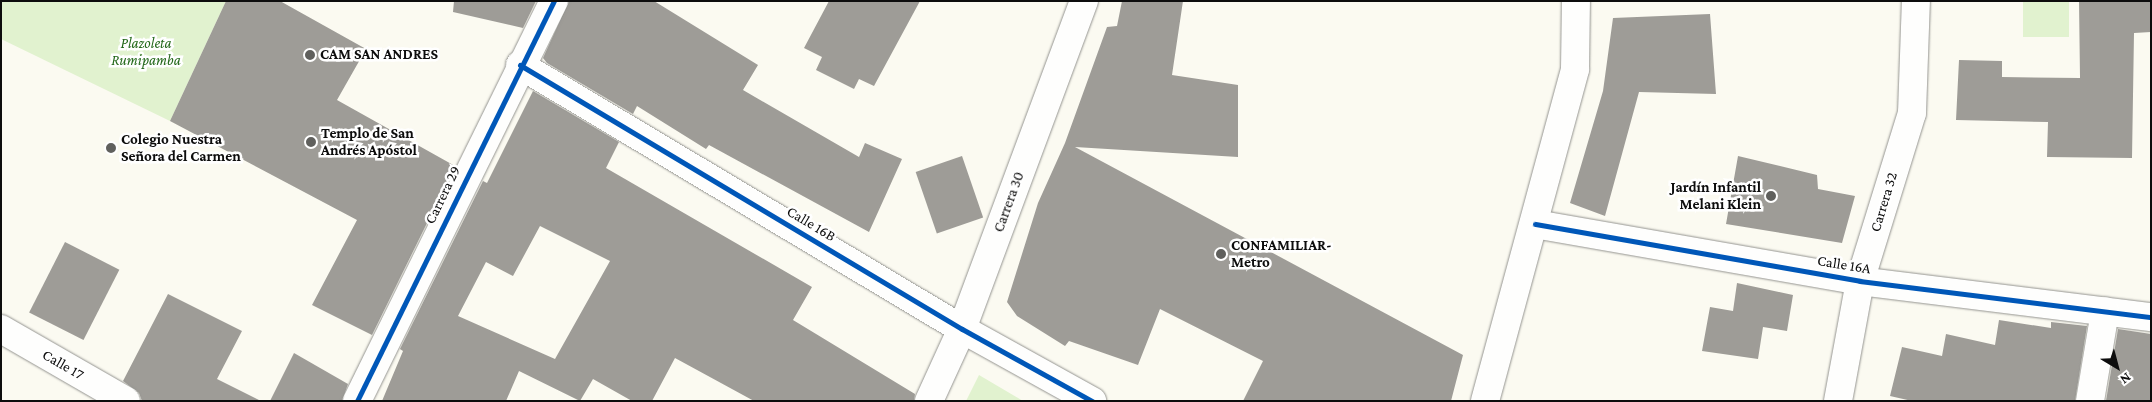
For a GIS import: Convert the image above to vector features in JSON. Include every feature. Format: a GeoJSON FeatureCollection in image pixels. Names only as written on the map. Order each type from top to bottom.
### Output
{"type":"FeatureCollection","features":[{"type":"Feature","properties":{"kind":"street","name":"Carrera 29"},"geometry":{"type":"LineString","coordinates":[[358,401],[520,65],[554,1]]}},
{"type":"Feature","properties":{"kind":"street","name":"Carrera 30"},"geometry":{"type":"LineString","coordinates":[[929,401],[962,329],[1084,1]]}},
{"type":"Feature","properties":{"kind":"street"},"geometry":{"type":"LineString","coordinates":[[1485,401],[1536,224],[1575,69],[1576,1]]}},
{"type":"Feature","properties":{"kind":"street","name":"Carrera 32"},"geometry":{"type":"LineString","coordinates":[[1838,401],[1860,281],[1912,113],[1916,1]]}},
{"type":"Feature","properties":{"kind":"street","name":"Calle 16B"},"geometry":{"type":"LineString","coordinates":[[520,65],[962,329],[1092,401]]}},
{"type":"Feature","properties":{"kind":"street","name":"Calle 16A"},"geometry":{"type":"LineString","coordinates":[[1536,224],[1860,281],[2151,317]]}},
{"type":"Feature","properties":{"kind":"street"},"geometry":{"type":"LineString","coordinates":[[2090,401],[2105,311]]}},
{"type":"Feature","properties":{"kind":"street","name":"Calle 17"},"geometry":{"type":"LineString","coordinates":[[1,329],[126,401]]}},
{"type":"Feature","properties":{"kind":"green space","name":"Plazoleta Rumipamba"},"geometry":{"type":"Polygon","coordinates":[[[1,1],[226,1],[170,121],[1,39],[1,1]]]}},
{"type":"Feature","properties":{"kind":"green space"},"geometry":{"type":"Polygon","coordinates":[[[2023,1],[2069,1],[2069,37],[2023,37],[2023,1]]]}},
{"type":"Feature","properties":{"kind":"green space"},"geometry":{"type":"Polygon","coordinates":[[[979,375],[1023,401],[966,401],[979,375]]]}},
{"type":"Feature","properties":{"kind":"building","name":"Templo de San Andrés Apóstol"},"geometry":{"type":"Polygon","coordinates":[[[226,1],[280,1],[366,49],[337,100],[455,166],[372,335],[312,305],[357,220],[170,121],[226,1]]]}},
{"type":"Feature","properties":{"kind":"building"},"geometry":{"type":"Polygon","coordinates":[[[454,1],[536,1],[523,28],[453,12],[454,1]]]}},
{"type":"Feature","properties":{"kind":"building"},"geometry":{"type":"Polygon","coordinates":[[[569,1],[654,1],[758,65],[743,90],[859,157],[865,143],[902,159],[869,232],[709,145],[706,149],[637,106],[633,114],[547,63],[543,58],[569,1]]]}},
{"type":"Feature","properties":{"kind":"building"},"geometry":{"type":"Polygon","coordinates":[[[829,1],[920,1],[874,86],[859,79],[854,89],[816,70],[822,57],[804,48],[829,1]]]}},
{"type":"Feature","properties":{"kind":"building"},"geometry":{"type":"Polygon","coordinates":[[[1122,1],[1183,1],[1172,75],[1238,85],[1238,157],[1075,147],[1463,355],[1451,401],[1243,401],[1263,361],[1160,309],[1138,365],[1069,341],[1065,346],[1017,316],[1007,302],[1038,203],[1065,143],[1107,27],[1117,26],[1122,1]]]}},
{"type":"Feature","properties":{"kind":"building"},"geometry":{"type":"Polygon","coordinates":[[[2079,1],[2151,1],[2151,32],[2134,33],[2132,158],[2047,157],[2048,122],[1956,120],[1959,60],[2002,61],[2002,77],[2080,78],[2079,1]]]}},
{"type":"Feature","properties":{"kind":"building"},"geometry":{"type":"Polygon","coordinates":[[[1710,14],[1716,94],[1639,92],[1605,216],[1570,203],[1603,91],[1613,18],[1710,14]]]}},
{"type":"Feature","properties":{"kind":"building"},"geometry":{"type":"Polygon","coordinates":[[[533,91],[619,142],[606,168],[812,287],[793,320],[915,394],[914,401],[754,401],[675,358],[652,401],[632,401],[593,379],[580,401],[519,371],[506,401],[382,401],[403,351],[400,349],[483,181],[487,183],[533,91]],[[540,226],[513,276],[486,262],[458,316],[555,359],[610,261],[540,226]]]}},
{"type":"Feature","properties":{"kind":"building"},"geometry":{"type":"Polygon","coordinates":[[[962,156],[983,217],[937,233],[916,172],[962,156]]]}},
{"type":"Feature","properties":{"kind":"building"},"geometry":{"type":"Polygon","coordinates":[[[1738,156],[1817,175],[1818,189],[1855,196],[1842,243],[1726,224],[1738,156]]]}},
{"type":"Feature","properties":{"kind":"building"},"geometry":{"type":"Polygon","coordinates":[[[65,242],[119,270],[83,340],[29,312],[65,242]]]}},
{"type":"Feature","properties":{"kind":"building"},"geometry":{"type":"Polygon","coordinates":[[[1737,283],[1793,295],[1787,331],[1763,327],[1758,359],[1702,351],[1710,307],[1733,311],[1737,283]]]}},
{"type":"Feature","properties":{"kind":"building"},"geometry":{"type":"Polygon","coordinates":[[[168,294],[242,331],[217,379],[261,401],[142,401],[139,393],[123,381],[168,294]]]}},
{"type":"Feature","properties":{"kind":"building"},"geometry":{"type":"Polygon","coordinates":[[[1999,320],[2051,328],[2051,322],[2087,326],[2075,401],[1912,401],[1890,396],[1902,347],[1942,356],[1946,334],[1995,345],[1999,320]]]}},
{"type":"Feature","properties":{"kind":"building"},"geometry":{"type":"Polygon","coordinates":[[[2118,329],[2151,334],[2151,401],[2106,401],[2118,329]]]}},
{"type":"Feature","properties":{"kind":"building"},"geometry":{"type":"Polygon","coordinates":[[[294,353],[348,384],[342,401],[270,401],[294,353]]]}},
{"type":"Feature","properties":{"kind":"cycle path"},"geometry":{"type":"LineString","coordinates":[[357,401],[554,1]]}},
{"type":"Feature","properties":{"kind":"cycle path"},"geometry":{"type":"LineString","coordinates":[[520,65],[962,329],[1092,401]]}},
{"type":"Feature","properties":{"kind":"cycle path"},"geometry":{"type":"LineString","coordinates":[[1535,224],[1860,281],[2151,317]]}},
{"type":"Feature","properties":{"kind":"place","name":"CAM SAN ANDRES"},"geometry":{"type":"Point","coordinates":[310,55]}},
{"type":"Feature","properties":{"kind":"place","name":"Templo de San Andrés Apóstol"},"geometry":{"type":"Point","coordinates":[311,142]}},
{"type":"Feature","properties":{"kind":"place","name":"Colegio Nuestra Señora del Carmen"},"geometry":{"type":"Point","coordinates":[111,148]}},
{"type":"Feature","properties":{"kind":"place","name":"Jardín Infantil Melani Klein"},"geometry":{"type":"Point","coordinates":[1771,196]}},
{"type":"Feature","properties":{"kind":"place","name":"CONFAMILIAR- Metro"},"geometry":{"type":"Point","coordinates":[1221,254]}}]}
